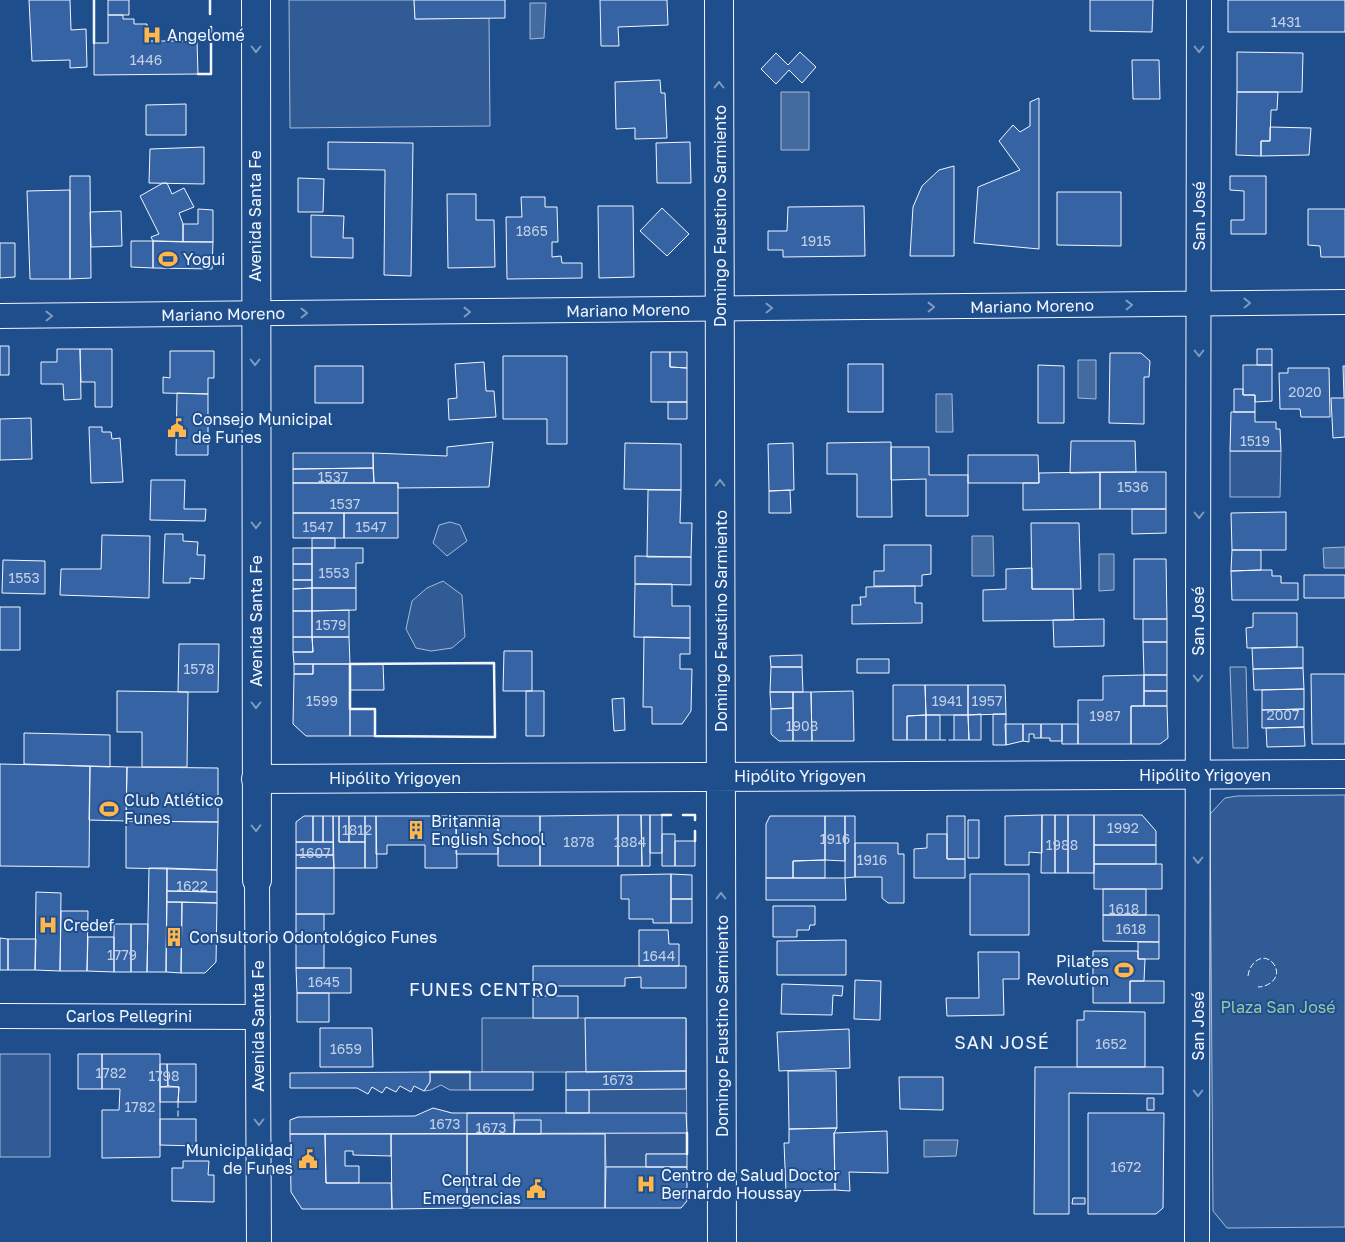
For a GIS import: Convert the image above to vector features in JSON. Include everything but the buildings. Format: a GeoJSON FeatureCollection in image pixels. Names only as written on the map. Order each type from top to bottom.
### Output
{"type":"FeatureCollection","features":[{"type":"Feature","properties":{"kind":"main road","name":"Avenida Santa Fe"},"geometry":{"type":"LineString","coordinates":[[256,0],[257,880]]}},
{"type":"Feature","properties":{"kind":"main road","name":"Domingo Faustino Sarmiento"},"geometry":{"type":"LineString","coordinates":[[719,0],[722,1242]]}},
{"type":"Feature","properties":{"kind":"main road","name":"Hipólito Yrigoyen"},"geometry":{"type":"LineString","coordinates":[[256,779],[1345,774]]}},
{"type":"Feature","properties":{"kind":"street","name":"San José"},"geometry":{"type":"LineString","coordinates":[[1197,1242],[1200,0]]}},
{"type":"Feature","properties":{"kind":"street","name":"Mariano Moreno"},"geometry":{"type":"LineString","coordinates":[[0,316],[1345,302]]}},
{"type":"Feature","properties":{"kind":"street","name":"Avenida Santa Fe"},"geometry":{"type":"LineString","coordinates":[[257,880],[260,1242]]}},
{"type":"Feature","properties":{"kind":"street","name":"Carlos Pellegrini"},"geometry":{"type":"LineString","coordinates":[[0,1016],[258,1016]]}},
{"type":"Feature","properties":{"kind":"shaded area"},"geometry":{"type":"Polygon","coordinates":[[[289,0],[414,0],[415,19],[489,18],[490,126],[290,128],[289,0]]]}},
{"type":"Feature","properties":{"kind":"shaded area"},"geometry":{"type":"Polygon","coordinates":[[[530,3],[546,3],[544,38],[530,39],[530,3]]]}},
{"type":"Feature","properties":{"kind":"shaded area"},"geometry":{"type":"Polygon","coordinates":[[[781,92],[809,92],[809,150],[781,150],[781,92]]]}},
{"type":"Feature","properties":{"kind":"shaded area"},"geometry":{"type":"Polygon","coordinates":[[[1078,360],[1096,360],[1096,399],[1078,398],[1078,360]]]}},
{"type":"Feature","properties":{"kind":"shaded area"},"geometry":{"type":"Polygon","coordinates":[[[936,394],[952,394],[953,432],[936,432],[936,394]]]}},
{"type":"Feature","properties":{"kind":"shaded area"},"geometry":{"type":"Polygon","coordinates":[[[1230,451],[1281,451],[1280,497],[1230,497],[1230,451]]]}},
{"type":"Feature","properties":{"kind":"shaded area"},"geometry":{"type":"Polygon","coordinates":[[[450,522],[460,525],[467,541],[447,556],[433,543],[439,525],[450,522]]]}},
{"type":"Feature","properties":{"kind":"shaded area"},"geometry":{"type":"Polygon","coordinates":[[[972,536],[993,536],[994,576],[972,576],[972,536]]]}},
{"type":"Feature","properties":{"kind":"shaded area"},"geometry":{"type":"Polygon","coordinates":[[[1345,547],[1345,568],[1324,568],[1323,548],[1345,547]]]}},
{"type":"Feature","properties":{"kind":"shaded area"},"geometry":{"type":"Polygon","coordinates":[[[1099,554],[1114,554],[1114,590],[1099,591],[1099,554]]]}},
{"type":"Feature","properties":{"kind":"shaded area"},"geometry":{"type":"Polygon","coordinates":[[[443,581],[462,595],[465,637],[452,648],[431,651],[416,648],[406,629],[412,601],[427,588],[443,581]]]}},
{"type":"Feature","properties":{"kind":"shaded area"},"geometry":{"type":"Polygon","coordinates":[[[1230,667],[1246,667],[1248,748],[1233,748],[1230,667]]]}},
{"type":"Feature","properties":{"kind":"shaded area","name":"Plaza San José"},"geometry":{"type":"Polygon","coordinates":[[[1345,795],[1345,1227],[1227,1228],[1213,1211],[1210,814],[1225,798],[1237,796],[1345,795]]]}},
{"type":"Feature","properties":{"kind":"shaded area"},"geometry":{"type":"Polygon","coordinates":[[[482,1018],[686,1018],[687,1154],[646,1154],[646,1167],[606,1167],[605,1134],[589,1134],[589,1072],[482,1072],[482,1018]]]}},
{"type":"Feature","properties":{"kind":"shaded area"},"geometry":{"type":"Polygon","coordinates":[[[0,1054],[50,1054],[50,1157],[0,1157],[0,1054]]]}},
{"type":"Feature","properties":{"kind":"shaded area"},"geometry":{"type":"Polygon","coordinates":[[[430,1072],[470,1072],[470,1090],[450,1090],[441,1085],[424,1091],[430,1082],[430,1072]]]}},
{"type":"Feature","properties":{"kind":"shaded area"},"geometry":{"type":"Polygon","coordinates":[[[924,1140],[958,1140],[956,1156],[924,1157],[924,1140]]]}},
{"type":"Feature","properties":{"kind":"fence"},"geometry":{"type":"LineString","coordinates":[[940,740],[954,740]]}},
{"type":"Feature","properties":{"kind":"fence"},"geometry":{"type":"LineString","coordinates":[[1248,976],[1253,963],[1257,960],[1265,958],[1273,963],[1277,972],[1274,980],[1267,985],[1258,987]]}},
{"type":"Feature","properties":{"kind":"fence"},"geometry":{"type":"LineString","coordinates":[[178,1102],[178,1119]]}},
{"type":"Feature","properties":{"kind":"wall"},"geometry":{"type":"LineString","coordinates":[[94,0],[94,43]]}},
{"type":"Feature","properties":{"kind":"wall"},"geometry":{"type":"LineString","coordinates":[[210,0],[210,14]]}},
{"type":"Feature","properties":{"kind":"wall"},"geometry":{"type":"LineString","coordinates":[[198,74],[211,74],[211,27]]}},
{"type":"Feature","properties":{"kind":"wall"},"geometry":{"type":"LineString","coordinates":[[494,663],[495,737],[375,736],[375,709],[350,709],[350,664],[494,663]]}},
{"type":"Feature","properties":{"kind":"wall"},"geometry":{"type":"LineString","coordinates":[[662,815],[671,815]]}},
{"type":"Feature","properties":{"kind":"wall"},"geometry":{"type":"LineString","coordinates":[[683,815],[695,815],[695,820]]}},
{"type":"Feature","properties":{"kind":"wall"},"geometry":{"type":"LineString","coordinates":[[695,831],[695,841]]}},
{"type":"Feature","properties":{"kind":"wall"},"geometry":{"type":"LineString","coordinates":[[430,1072],[470,1072]]}},
{"type":"Feature","properties":{"kind":"wall"},"geometry":{"type":"LineString","coordinates":[[687,1133],[687,1154]]}},
{"type":"Feature","properties":{"kind":"place","name":"Angelomé"},"geometry":{"type":"Point","coordinates":[152,35]}},
{"type":"Feature","properties":{"kind":"place","name":"Yogui"},"geometry":{"type":"Point","coordinates":[168,259]}},
{"type":"Feature","properties":{"kind":"place","name":"Consejo Municipal de Funes"},"geometry":{"type":"Point","coordinates":[177,428]}},
{"type":"Feature","properties":{"kind":"place","name":"Club Atlético Funes"},"geometry":{"type":"Point","coordinates":[109,809]}},
{"type":"Feature","properties":{"kind":"place","name":"Britannia English School"},"geometry":{"type":"Point","coordinates":[416,830]}},
{"type":"Feature","properties":{"kind":"place","name":"Credef"},"geometry":{"type":"Point","coordinates":[48,925]}},
{"type":"Feature","properties":{"kind":"place","name":"Consultorio Odontológico Funes"},"geometry":{"type":"Point","coordinates":[174,937]}},
{"type":"Feature","properties":{"kind":"place","name":"Pilates Revolution"},"geometry":{"type":"Point","coordinates":[1124,970]}},
{"type":"Feature","properties":{"kind":"place","name":"Municipalidad de Funes"},"geometry":{"type":"Point","coordinates":[308,1159]}},
{"type":"Feature","properties":{"kind":"place","name":"Centro de Salud Doctor Bernardo Houssay"},"geometry":{"type":"Point","coordinates":[646,1184]}},
{"type":"Feature","properties":{"kind":"place","name":"Central de Emergencias"},"geometry":{"type":"Point","coordinates":[536,1189]}},
{"type":"Feature","properties":{"kind":"district","name":"FUNES CENTRO"},"geometry":{"type":"Point","coordinates":[484,989]}},
{"type":"Feature","properties":{"kind":"district","name":"SAN JOSÉ"},"geometry":{"type":"Point","coordinates":[1002,1042]}}]}
